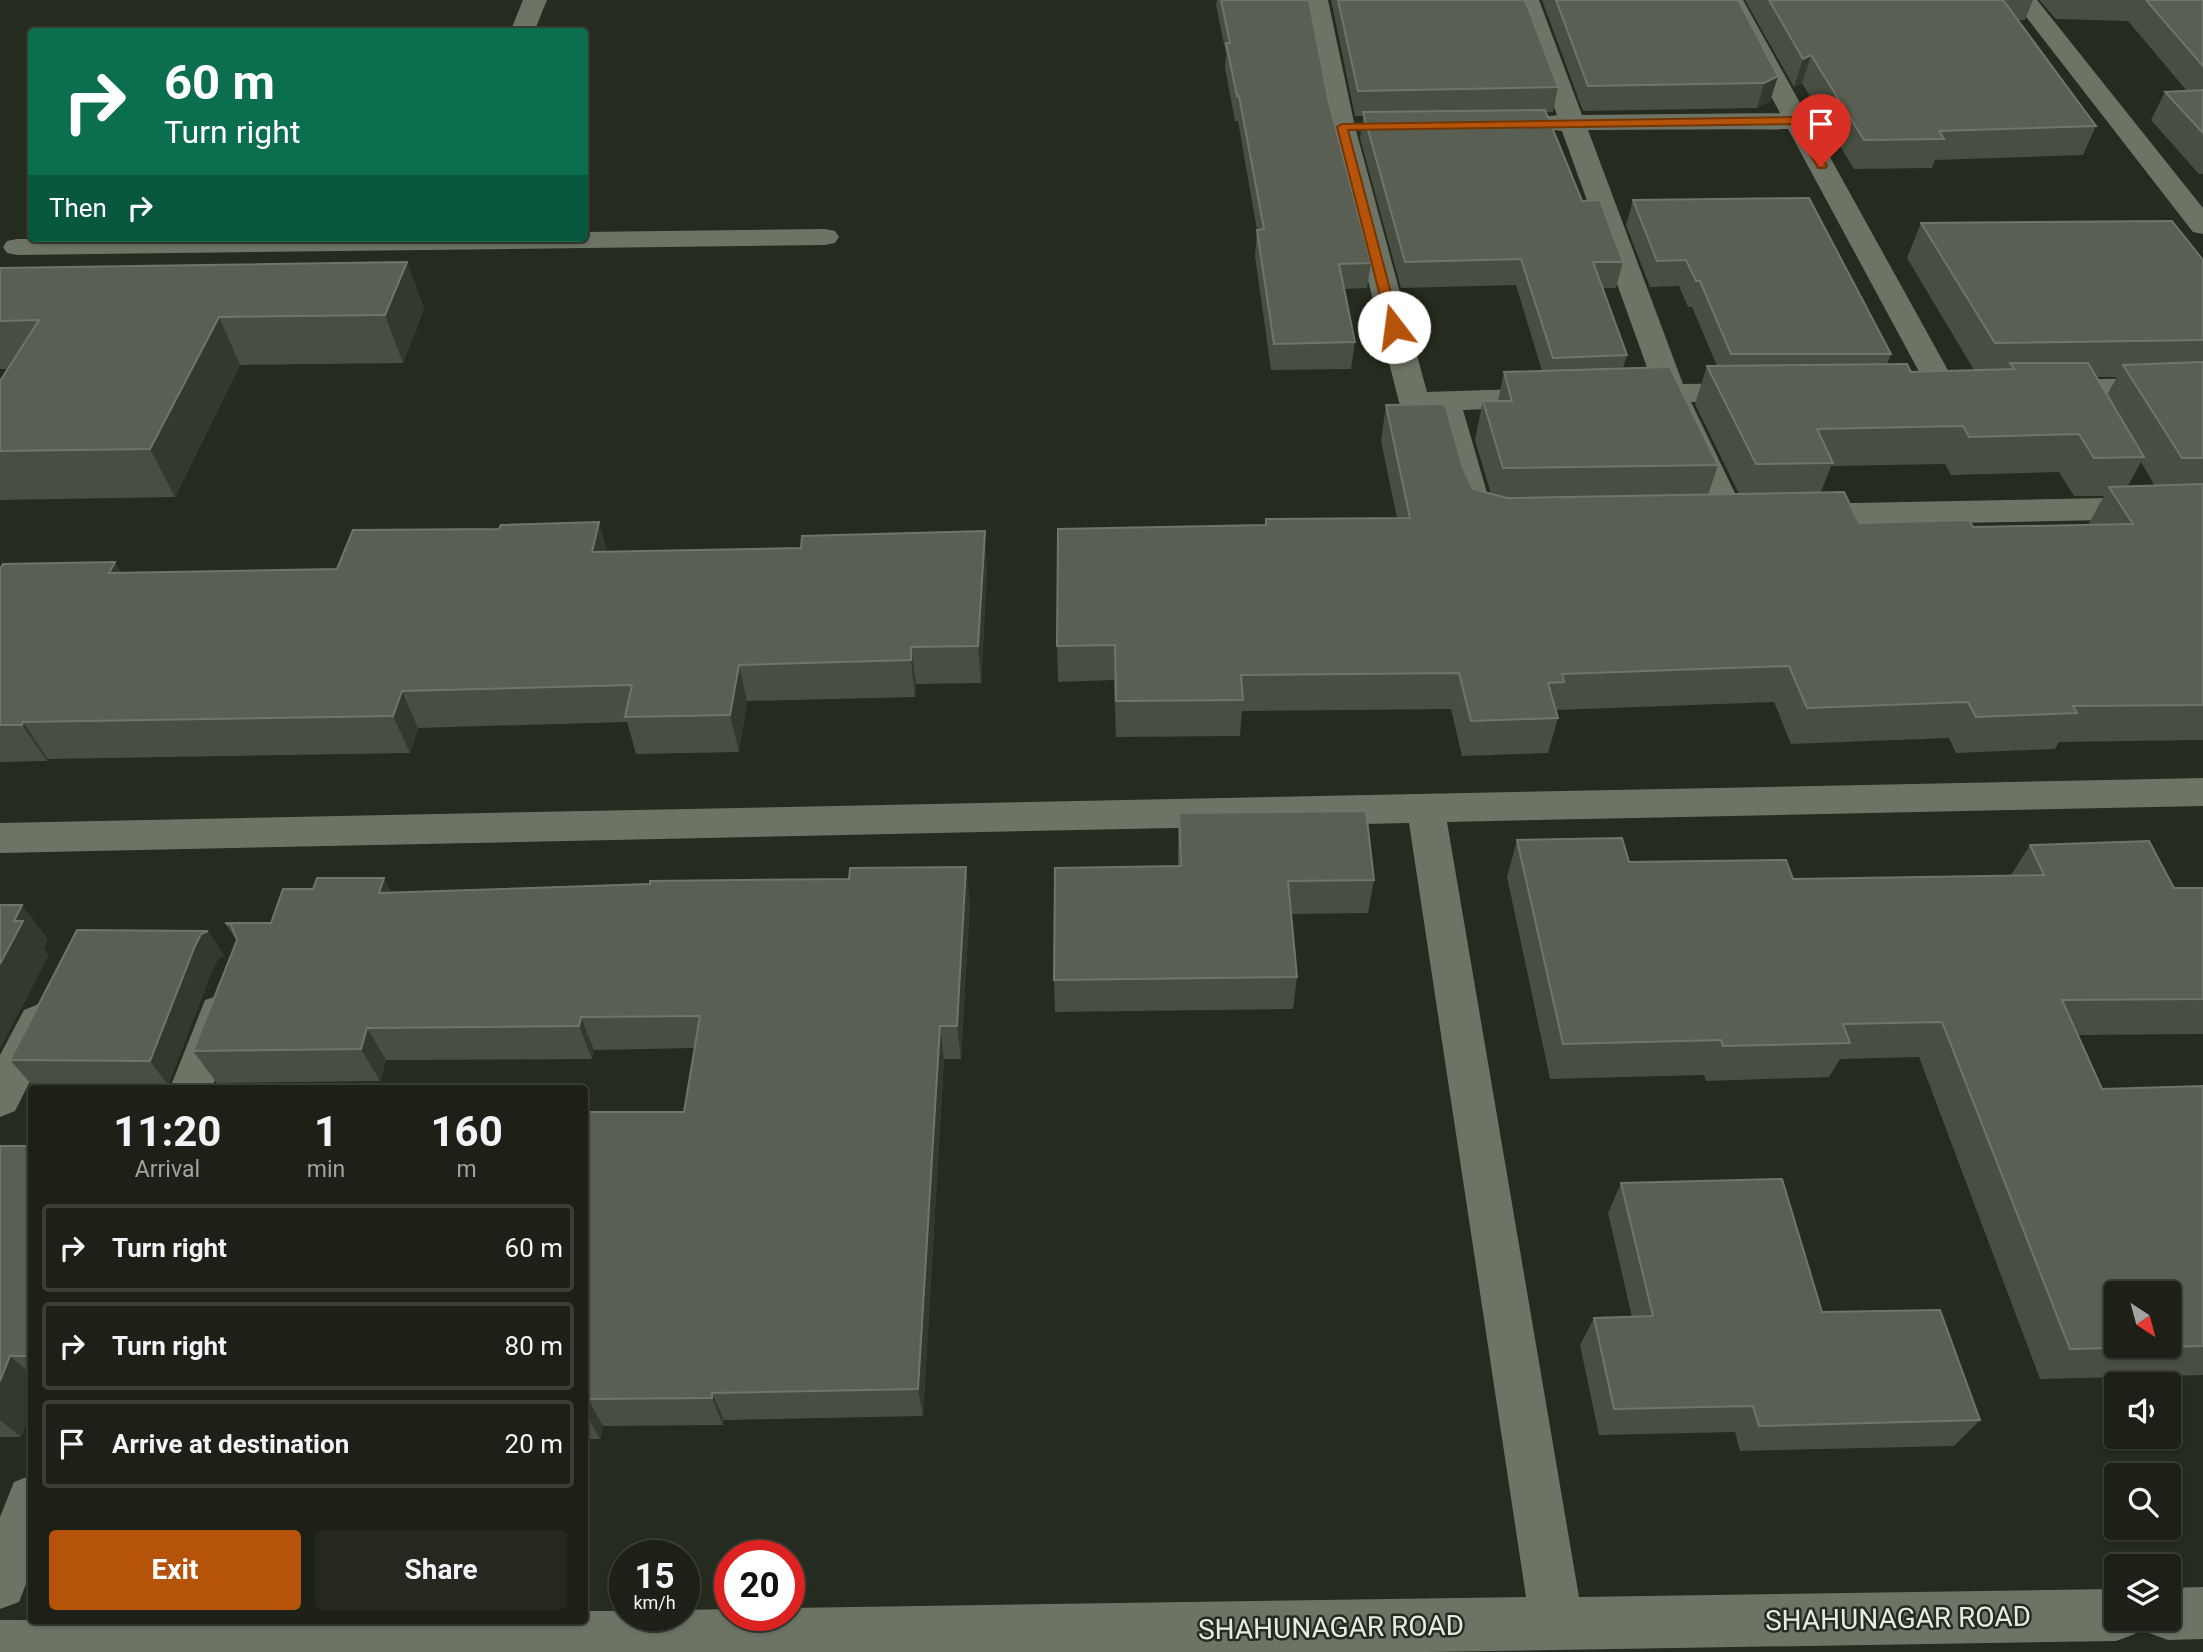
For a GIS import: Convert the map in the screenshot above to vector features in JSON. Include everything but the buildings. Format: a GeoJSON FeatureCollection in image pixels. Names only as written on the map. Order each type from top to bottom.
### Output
{"type":"FeatureCollection","features":[{"type":"Feature","properties":{"kind":"street"},"geometry":{"type":"LineString","coordinates":[[524,28],[534,0]]}},
{"type":"Feature","properties":{"kind":"street"},"geometry":{"type":"LineString","coordinates":[[1316,0],[1356,127],[1414,401],[1671,392],[1780,392]]}},
{"type":"Feature","properties":{"kind":"street"},"geometry":{"type":"LineString","coordinates":[[1527,0],[1671,392],[1740,516],[2142,496],[2203,507]]}},
{"type":"Feature","properties":{"kind":"street"},"geometry":{"type":"LineString","coordinates":[[1731,0],[1945,391]]}},
{"type":"Feature","properties":{"kind":"street"},"geometry":{"type":"LineString","coordinates":[[2025,0],[2203,226]]}},
{"type":"Feature","properties":{"kind":"street"},"geometry":{"type":"LineString","coordinates":[[1517,124],[1797,121]]}},
{"type":"Feature","properties":{"kind":"street"},"geometry":{"type":"LineString","coordinates":[[588,239],[825,237]]}},
{"type":"Feature","properties":{"kind":"street"},"geometry":{"type":"LineString","coordinates":[[17,247],[319,242]]}},
{"type":"Feature","properties":{"kind":"street"},"geometry":{"type":"LineString","coordinates":[[2026,390],[2087,401],[2203,386]]}},
{"type":"Feature","properties":{"kind":"street"},"geometry":{"type":"LineString","coordinates":[[1445,400],[1480,516],[1512,521]]}},
{"type":"Feature","properties":{"kind":"street"},"geometry":{"type":"LineString","coordinates":[[0,838],[2203,792]]}},
{"type":"Feature","properties":{"kind":"street"},"geometry":{"type":"LineString","coordinates":[[1426,808],[1557,1624]]}},
{"type":"Feature","properties":{"kind":"street"},"geometry":{"type":"LineString","coordinates":[[192,1085],[236,972]]}},
{"type":"Feature","properties":{"kind":"street"},"geometry":{"type":"LineString","coordinates":[[0,1098],[56,987]]}},
{"type":"Feature","properties":{"kind":"street"},"geometry":{"type":"LineString","coordinates":[[0,1583],[28,1510]]}},
{"type":"Feature","properties":{"kind":"street"},"geometry":{"type":"LineString","coordinates":[[2181,1614],[2203,1613]]}},
{"type":"Feature","properties":{"kind":"street","name":"SHAHUNAGAR ROAD"},"geometry":{"type":"LineString","coordinates":[[0,1647],[216,1632],[1557,1624],[2104,1615]]}},
{"type":"Feature","properties":{"kind":"route"},"geometry":{"type":"LineString","coordinates":[[1394,327],[1342,127],[1797,121],[1821,166]]}}]}
